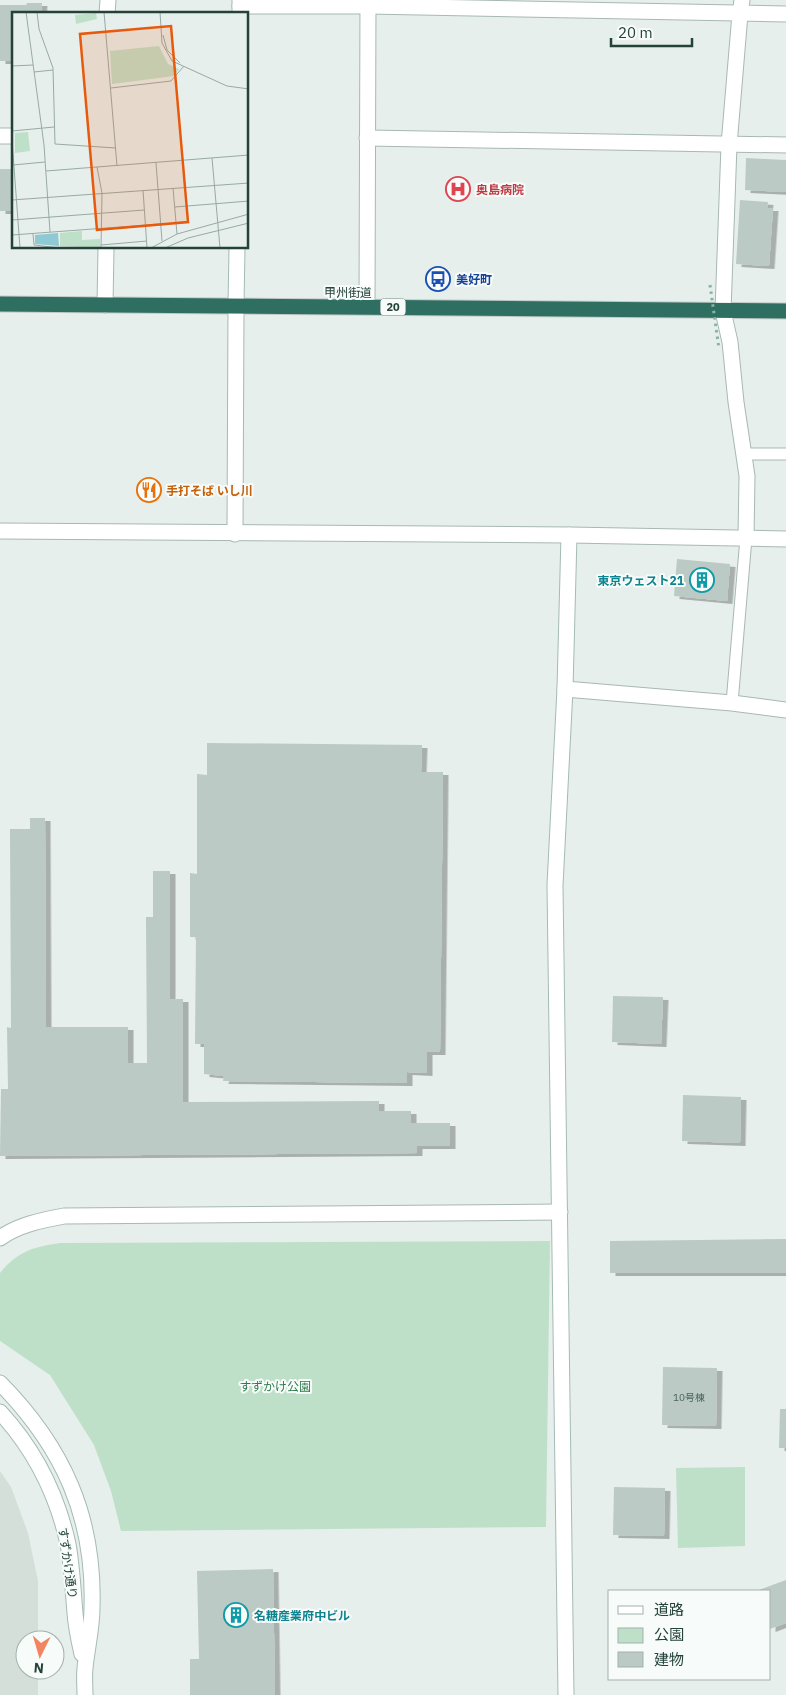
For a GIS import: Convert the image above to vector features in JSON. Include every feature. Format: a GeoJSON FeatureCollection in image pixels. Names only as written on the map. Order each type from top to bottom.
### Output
{"type":"FeatureCollection","features":[{"type":"Feature","properties":{"kind":"highway","name":"甲州街道"},"geometry":{"type":"LineString","coordinates":[[0,304],[786,311]]}},
{"type":"Feature","properties":{"kind":"street"},"geometry":{"type":"LineString","coordinates":[[240,7],[368,3],[741,7],[786,14]]}},
{"type":"Feature","properties":{"kind":"street"},"geometry":{"type":"LineString","coordinates":[[367,307],[368,3]]}},
{"type":"Feature","properties":{"kind":"street"},"geometry":{"type":"LineString","coordinates":[[741,7],[729,145],[723,311],[730,342],[736,402],[747,476],[746,538]]}},
{"type":"Feature","properties":{"kind":"street"},"geometry":{"type":"LineString","coordinates":[[367,138],[786,145]]}},
{"type":"Feature","properties":{"kind":"street"},"geometry":{"type":"LineString","coordinates":[[105,305],[106,249]]}},
{"type":"Feature","properties":{"kind":"street"},"geometry":{"type":"LineString","coordinates":[[235,534],[237,249]]}},
{"type":"Feature","properties":{"kind":"street"},"geometry":{"type":"LineString","coordinates":[[0,531],[569,535],[786,539]]}},
{"type":"Feature","properties":{"kind":"street"},"geometry":{"type":"LineString","coordinates":[[566,1695],[554,885],[565,689],[569,535]]}},
{"type":"Feature","properties":{"kind":"street"},"geometry":{"type":"LineString","coordinates":[[565,689],[732,703],[786,710]]}},
{"type":"Feature","properties":{"kind":"street"},"geometry":{"type":"LineString","coordinates":[[0,1238],[8,1232],[39,1220],[64,1216],[560,1212]]}},
{"type":"Feature","properties":{"kind":"street","name":"すずかけ通り"},"geometry":{"type":"LineString","coordinates":[[0,1383],[32,1418],[63,1466],[84,1523],[90,1553],[92,1583],[92,1610],[85,1671],[85,1695]]}},
{"type":"Feature","properties":{"kind":"street","name":"すずかけ通り"},"geometry":{"type":"LineString","coordinates":[[0,1412],[14,1427],[36,1459],[60,1514],[71,1563],[75,1615],[85,1671]]}},
{"type":"Feature","properties":{"kind":"lane"},"geometry":{"type":"LineString","coordinates":[[744,454],[786,454]]}},
{"type":"Feature","properties":{"kind":"lane"},"geometry":{"type":"LineString","coordinates":[[732,703],[746,538]]}},
{"type":"Feature","properties":{"kind":"path"},"geometry":{"type":"LineString","coordinates":[[710,285],[718,349]]}},
{"type":"Feature","properties":{"kind":"shaded area"},"geometry":{"type":"Polygon","coordinates":[[[0,1471],[11,1487],[28,1533],[38,1581],[38,1630],[15,1630],[15,1680],[38,1680],[38,1695],[0,1695],[0,1471]]]}},
{"type":"Feature","properties":{"kind":"green space","name":"すずかけ公園"},"geometry":{"type":"Polygon","coordinates":[[[550,1241],[546,1527],[121,1531],[111,1491],[94,1445],[50,1375],[0,1341],[0,1273],[13,1260],[27,1251],[60,1243],[550,1241]]]}},
{"type":"Feature","properties":{"kind":"green space"},"geometry":{"type":"Polygon","coordinates":[[[745,1467],[745,1546],[678,1548],[676,1468],[745,1467]]]}},
{"type":"Feature","properties":{"kind":"building"},"geometry":{"type":"Polygon","coordinates":[[[27,3],[42,3],[41,12],[12,12],[12,61],[0,61],[0,5],[26,5],[27,3]]]}},
{"type":"Feature","properties":{"kind":"building"},"geometry":{"type":"Polygon","coordinates":[[[43,11],[75,12],[43,12],[43,11]]]}},
{"type":"Feature","properties":{"kind":"building"},"geometry":{"type":"Polygon","coordinates":[[[746,158],[786,160],[786,192],[745,190],[746,158]]]}},
{"type":"Feature","properties":{"kind":"building"},"geometry":{"type":"Polygon","coordinates":[[[0,169],[12,169],[12,211],[0,211],[0,169]]]}},
{"type":"Feature","properties":{"kind":"building"},"geometry":{"type":"Polygon","coordinates":[[[740,200],[768,202],[767,208],[773,208],[769,266],[736,264],[740,200]]]}},
{"type":"Feature","properties":{"kind":"building","name":"東京ウェスト21"},"geometry":{"type":"Polygon","coordinates":[[[677,559],[730,564],[727,601],[674,596],[677,559]]]}},
{"type":"Feature","properties":{"kind":"building"},"geometry":{"type":"Polygon","coordinates":[[[207,743],[422,745],[421,772],[443,772],[440,1052],[427,1052],[427,1073],[407,1072],[407,1083],[223,1081],[224,1076],[204,1074],[204,1044],[195,1044],[196,937],[190,937],[190,873],[197,874],[197,774],[207,775],[207,743]]]}},
{"type":"Feature","properties":{"kind":"building"},"geometry":{"type":"Polygon","coordinates":[[[30,818],[45,818],[46,1027],[128,1027],[128,1063],[147,1063],[146,917],[153,917],[153,871],[170,871],[170,999],[183,999],[183,1102],[379,1101],[379,1111],[411,1111],[411,1123],[450,1123],[450,1146],[417,1146],[417,1153],[0,1156],[1,1089],[8,1089],[7,1027],[11,1028],[10,829],[30,829],[30,818]]]}},
{"type":"Feature","properties":{"kind":"building"},"geometry":{"type":"Polygon","coordinates":[[[613,996],[663,997],[661,1044],[612,1042],[613,996]]]}},
{"type":"Feature","properties":{"kind":"building"},"geometry":{"type":"Polygon","coordinates":[[[683,1095],[741,1097],[740,1143],[682,1141],[683,1095]]]}},
{"type":"Feature","properties":{"kind":"building"},"geometry":{"type":"Polygon","coordinates":[[[786,1239],[786,1273],[610,1273],[610,1241],[786,1239]]]}},
{"type":"Feature","properties":{"kind":"building"},"geometry":{"type":"Polygon","coordinates":[[[663,1367],[717,1368],[716,1426],[662,1425],[663,1367]]]}},
{"type":"Feature","properties":{"kind":"building"},"geometry":{"type":"Polygon","coordinates":[[[780,1409],[786,1409],[786,1448],[779,1448],[780,1409]]]}},
{"type":"Feature","properties":{"kind":"building"},"geometry":{"type":"Polygon","coordinates":[[[614,1487],[665,1488],[664,1536],[613,1535],[614,1487]]]}},
{"type":"Feature","properties":{"kind":"building","name":"名糖産業府中ビル"},"geometry":{"type":"Polygon","coordinates":[[[273,1569],[275,1695],[190,1695],[190,1659],[199,1659],[197,1571],[273,1569]]]}},
{"type":"Feature","properties":{"kind":"building"},"geometry":{"type":"Polygon","coordinates":[[[786,1580],[786,1623],[771,1629],[771,1590],[759,1590],[786,1580]]]}},
{"type":"Feature","properties":{"kind":"place","name":"奥島病院"},"geometry":{"type":"Point","coordinates":[458,189]}},
{"type":"Feature","properties":{"kind":"place","name":"美好町"},"geometry":{"type":"Point","coordinates":[438,279]}},
{"type":"Feature","properties":{"kind":"place","name":"手打そば いし川"},"geometry":{"type":"Point","coordinates":[149,490]}},
{"type":"Feature","properties":{"kind":"place","name":"東京ウェスト21"},"geometry":{"type":"Point","coordinates":[702,580]}},
{"type":"Feature","properties":{"kind":"place","name":"名糖産業府中ビル"},"geometry":{"type":"Point","coordinates":[236,1615]}}]}
